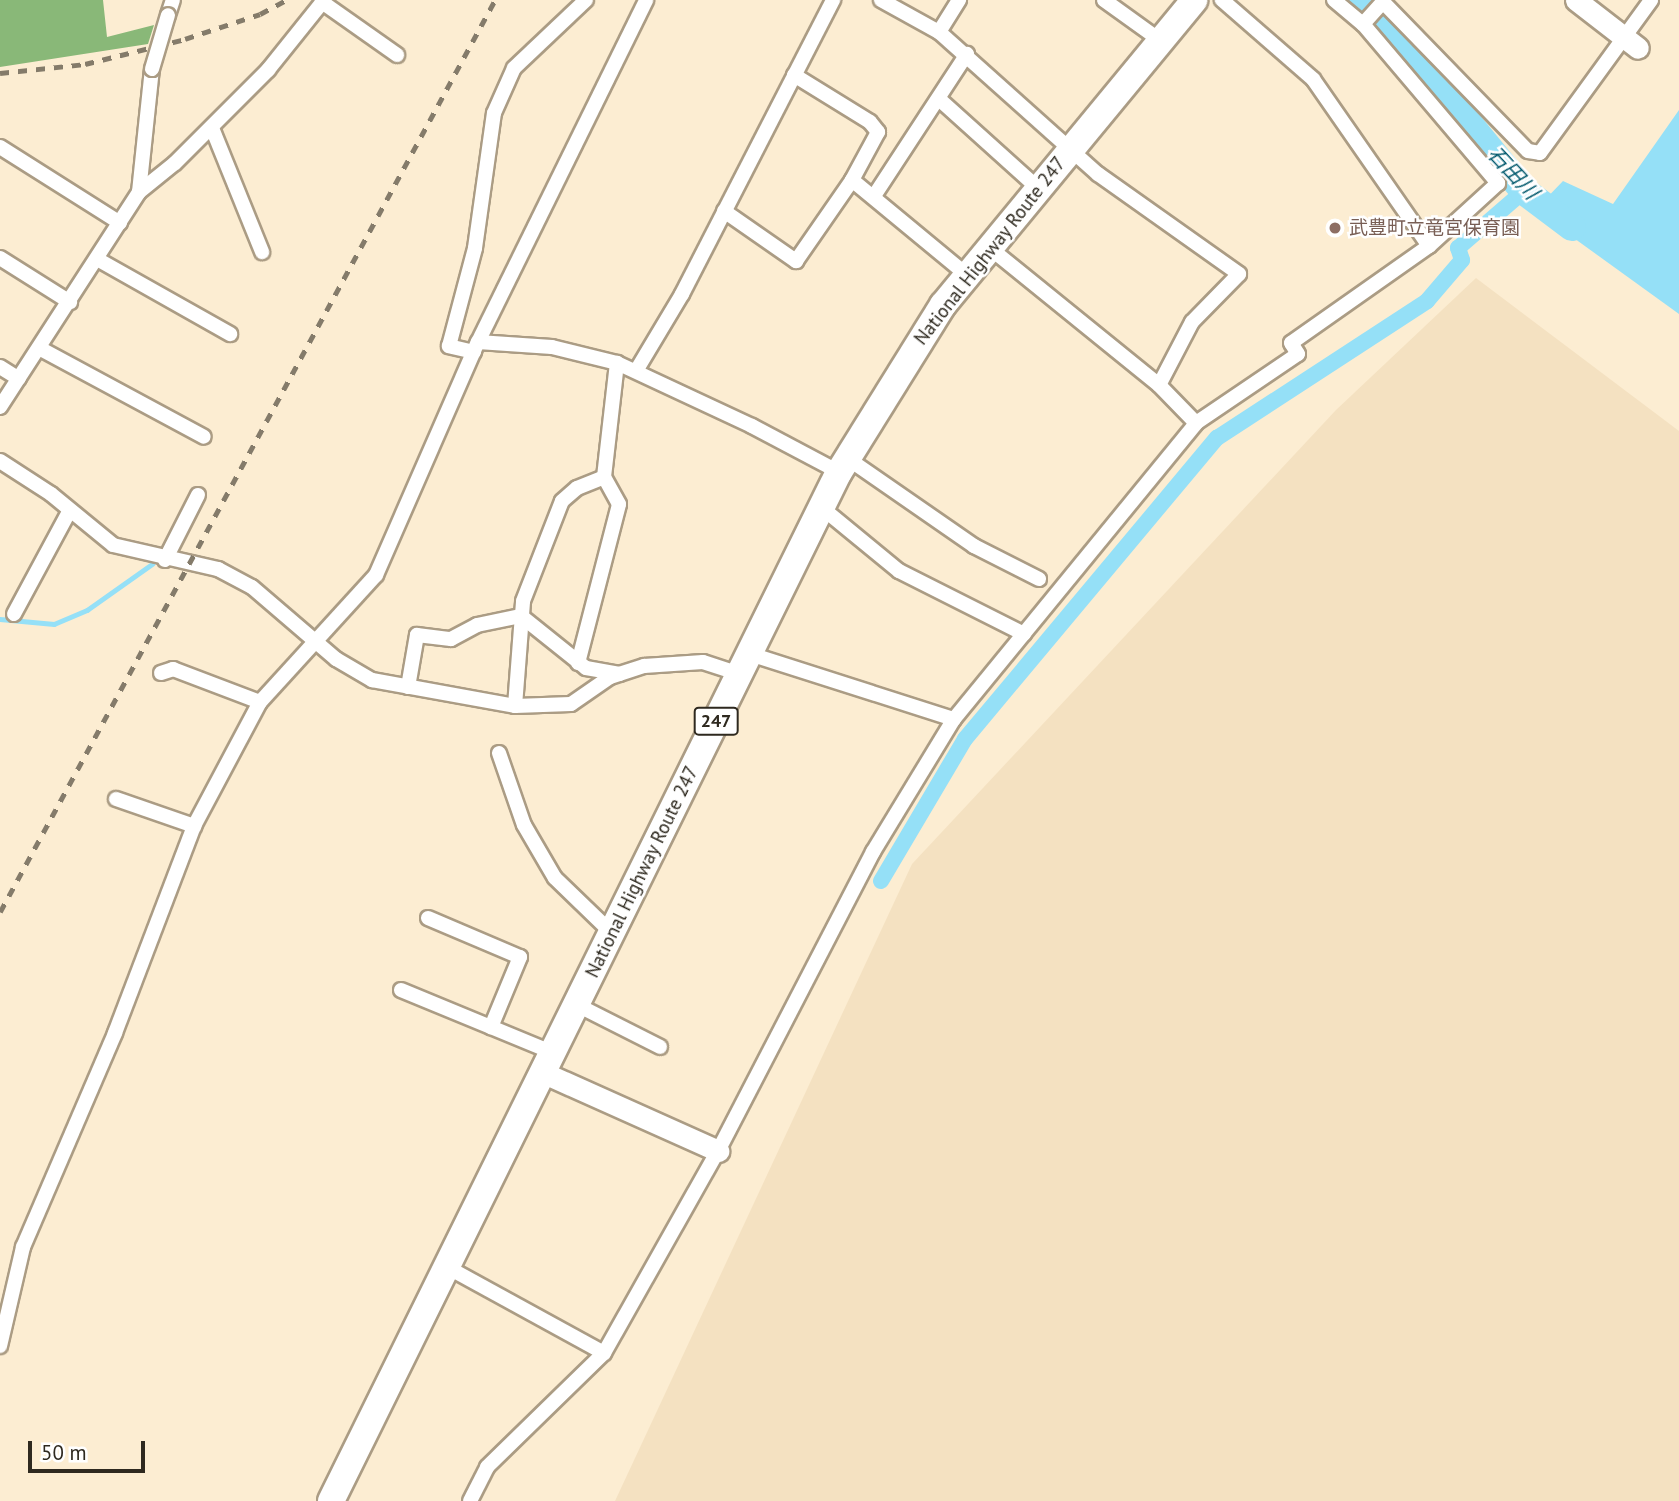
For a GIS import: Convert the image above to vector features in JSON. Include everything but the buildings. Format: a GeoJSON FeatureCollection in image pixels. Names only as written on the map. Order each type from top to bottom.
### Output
{"type":"FeatureCollection","features":[{"type":"Feature","properties":{"kind":"highway","name":"National Highway Route 247"},"geometry":{"type":"LineString","coordinates":[[331,1501],[843,465],[918,341],[967,275],[1194,0]]}},
{"type":"Feature","properties":{"kind":"street"},"geometry":{"type":"LineString","coordinates":[[139,192],[152,69],[173,0]]}},
{"type":"Feature","properties":{"kind":"street"},"geometry":{"type":"LineString","coordinates":[[586,0],[570,5],[514,68],[494,113],[475,248],[449,345],[552,347],[617,363],[843,465],[974,546],[1039,579]]}},
{"type":"Feature","properties":{"kind":"street"},"geometry":{"type":"LineString","coordinates":[[0,1346],[23,1247],[115,1034],[194,826],[260,702],[318,642],[376,575],[476,347],[646,0]]}},
{"type":"Feature","properties":{"kind":"street"},"geometry":{"type":"LineString","coordinates":[[636,372],[724,211],[833,0]]}},
{"type":"Feature","properties":{"kind":"street"},"geometry":{"type":"LineString","coordinates":[[881,0],[939,32],[967,54],[1070,151],[1239,274],[1192,322],[1159,385]]}},
{"type":"Feature","properties":{"kind":"street"},"geometry":{"type":"LineString","coordinates":[[939,32],[959,0]]}},
{"type":"Feature","properties":{"kind":"street"},"geometry":{"type":"LineString","coordinates":[[1104,0],[1161,41]]}},
{"type":"Feature","properties":{"kind":"street"},"geometry":{"type":"LineString","coordinates":[[1222,0],[1313,79],[1429,246]]}},
{"type":"Feature","properties":{"kind":"street"},"geometry":{"type":"LineString","coordinates":[[470,1501],[487,1467],[604,1353],[718,1151],[873,852],[954,719],[1196,423],[1298,354],[1291,343],[1429,246],[1498,183],[1363,24],[1334,0]]}},
{"type":"Feature","properties":{"kind":"street"},"geometry":{"type":"LineString","coordinates":[[1576,0],[1631,43]]}},
{"type":"Feature","properties":{"kind":"street"},"geometry":{"type":"LineString","coordinates":[[1363,24],[1381,1],[1528,151],[1540,153],[1631,43],[1651,0]]}},
{"type":"Feature","properties":{"kind":"street"},"geometry":{"type":"LineString","coordinates":[[0,407],[139,192],[212,128],[268,70],[323,1],[397,55]]}},
{"type":"Feature","properties":{"kind":"street"},"geometry":{"type":"LineString","coordinates":[[874,196],[967,54]]}},
{"type":"Feature","properties":{"kind":"street"},"geometry":{"type":"LineString","coordinates":[[724,211],[796,261],[852,180],[878,132],[870,122],[794,75]]}},
{"type":"Feature","properties":{"kind":"street"},"geometry":{"type":"LineString","coordinates":[[939,99],[1038,188]]}},
{"type":"Feature","properties":{"kind":"street"},"geometry":{"type":"LineString","coordinates":[[212,128],[262,252]]}},
{"type":"Feature","properties":{"kind":"street"},"geometry":{"type":"LineString","coordinates":[[0,146],[120,223]]}},
{"type":"Feature","properties":{"kind":"street"},"geometry":{"type":"LineString","coordinates":[[852,180],[967,275]]}},
{"type":"Feature","properties":{"kind":"street"},"geometry":{"type":"LineString","coordinates":[[990,248],[1159,385],[1196,423]]}},
{"type":"Feature","properties":{"kind":"street"},"geometry":{"type":"LineString","coordinates":[[0,258],[70,302]]}},
{"type":"Feature","properties":{"kind":"street"},"geometry":{"type":"LineString","coordinates":[[97,259],[230,334]]}},
{"type":"Feature","properties":{"kind":"street"},"geometry":{"type":"LineString","coordinates":[[39,348],[204,438]]}},
{"type":"Feature","properties":{"kind":"street"},"geometry":{"type":"LineString","coordinates":[[578,663],[619,504],[604,477],[617,363]]}},
{"type":"Feature","properties":{"kind":"street"},"geometry":{"type":"LineString","coordinates":[[0,367],[19,379]]}},
{"type":"Feature","properties":{"kind":"street"},"geometry":{"type":"LineString","coordinates":[[0,461],[70,510],[113,545],[165,560],[218,569],[252,587],[335,659],[372,680],[515,706],[571,704],[619,674],[644,666],[704,662],[745,664],[954,719]]}},
{"type":"Feature","properties":{"kind":"street"},"geometry":{"type":"LineString","coordinates":[[515,706],[521,616],[562,501],[577,488],[604,477]]}},
{"type":"Feature","properties":{"kind":"street"},"geometry":{"type":"LineString","coordinates":[[165,560],[198,495]]}},
{"type":"Feature","properties":{"kind":"street"},"geometry":{"type":"LineString","coordinates":[[821,507],[899,571],[1024,634]]}},
{"type":"Feature","properties":{"kind":"street"},"geometry":{"type":"LineString","coordinates":[[14,614],[70,510]]}},
{"type":"Feature","properties":{"kind":"street"},"geometry":{"type":"LineString","coordinates":[[408,687],[417,635],[451,639],[477,625],[521,616]]}},
{"type":"Feature","properties":{"kind":"street"},"geometry":{"type":"LineString","coordinates":[[521,616],[578,663],[619,674]]}},
{"type":"Feature","properties":{"kind":"street"},"geometry":{"type":"LineString","coordinates":[[161,673],[173,669],[260,702]]}},
{"type":"Feature","properties":{"kind":"street"},"geometry":{"type":"LineString","coordinates":[[499,753],[524,825],[555,878],[612,933]]}},
{"type":"Feature","properties":{"kind":"street"},"geometry":{"type":"LineString","coordinates":[[116,799],[194,826]]}},
{"type":"Feature","properties":{"kind":"street"},"geometry":{"type":"LineString","coordinates":[[428,918],[520,957],[491,1027]]}},
{"type":"Feature","properties":{"kind":"street"},"geometry":{"type":"LineString","coordinates":[[401,990],[491,1027],[549,1063],[718,1151]]}},
{"type":"Feature","properties":{"kind":"street"},"geometry":{"type":"LineString","coordinates":[[577,1005],[660,1047]]}},
{"type":"Feature","properties":{"kind":"street"},"geometry":{"type":"LineString","coordinates":[[447,1267],[604,1353]]}},
{"type":"Feature","properties":{"kind":"shaded area"},"geometry":{"type":"Polygon","coordinates":[[[1476,278],[1679,431],[1679,1501],[615,1501],[912,864],[1336,410],[1476,278]]]}},
{"type":"Feature","properties":{"kind":"green space"},"geometry":{"type":"Polygon","coordinates":[[[0,0],[103,0],[107,37],[154,25],[148,44],[0,67],[0,0]]]}},
{"type":"Feature","properties":{"kind":"water"},"geometry":{"type":"Polygon","coordinates":[[[1679,110],[1679,314],[1535,210],[1563,181],[1613,204],[1679,110]]]}},
{"type":"Feature","properties":{"kind":"waterway","name":"石田川"},"geometry":{"type":"LineString","coordinates":[[1355,0],[1367,10]]}},
{"type":"Feature","properties":{"kind":"waterway","name":"石田川"},"geometry":{"type":"LineString","coordinates":[[1375,18],[1426,71],[1524,191],[1572,227]]}},
{"type":"Feature","properties":{"kind":"waterway"},"geometry":{"type":"LineString","coordinates":[[881,881],[965,739],[1217,438],[1427,301],[1462,260],[1458,248],[1524,191]]}},
{"type":"Feature","properties":{"kind":"waterway"},"geometry":{"type":"LineString","coordinates":[[0,619],[54,624],[87,610],[152,564]]}},
{"type":"Feature","properties":{"kind":"railway"},"geometry":{"type":"LineString","coordinates":[[0,73],[85,64],[185,39],[260,14],[286,0]]}},
{"type":"Feature","properties":{"kind":"railway"},"geometry":{"type":"LineString","coordinates":[[0,912],[495,0]]}},
{"type":"Feature","properties":{"kind":"place","name":"武豊町立竜宮保育園"},"geometry":{"type":"Point","coordinates":[1335,228]}}]}
